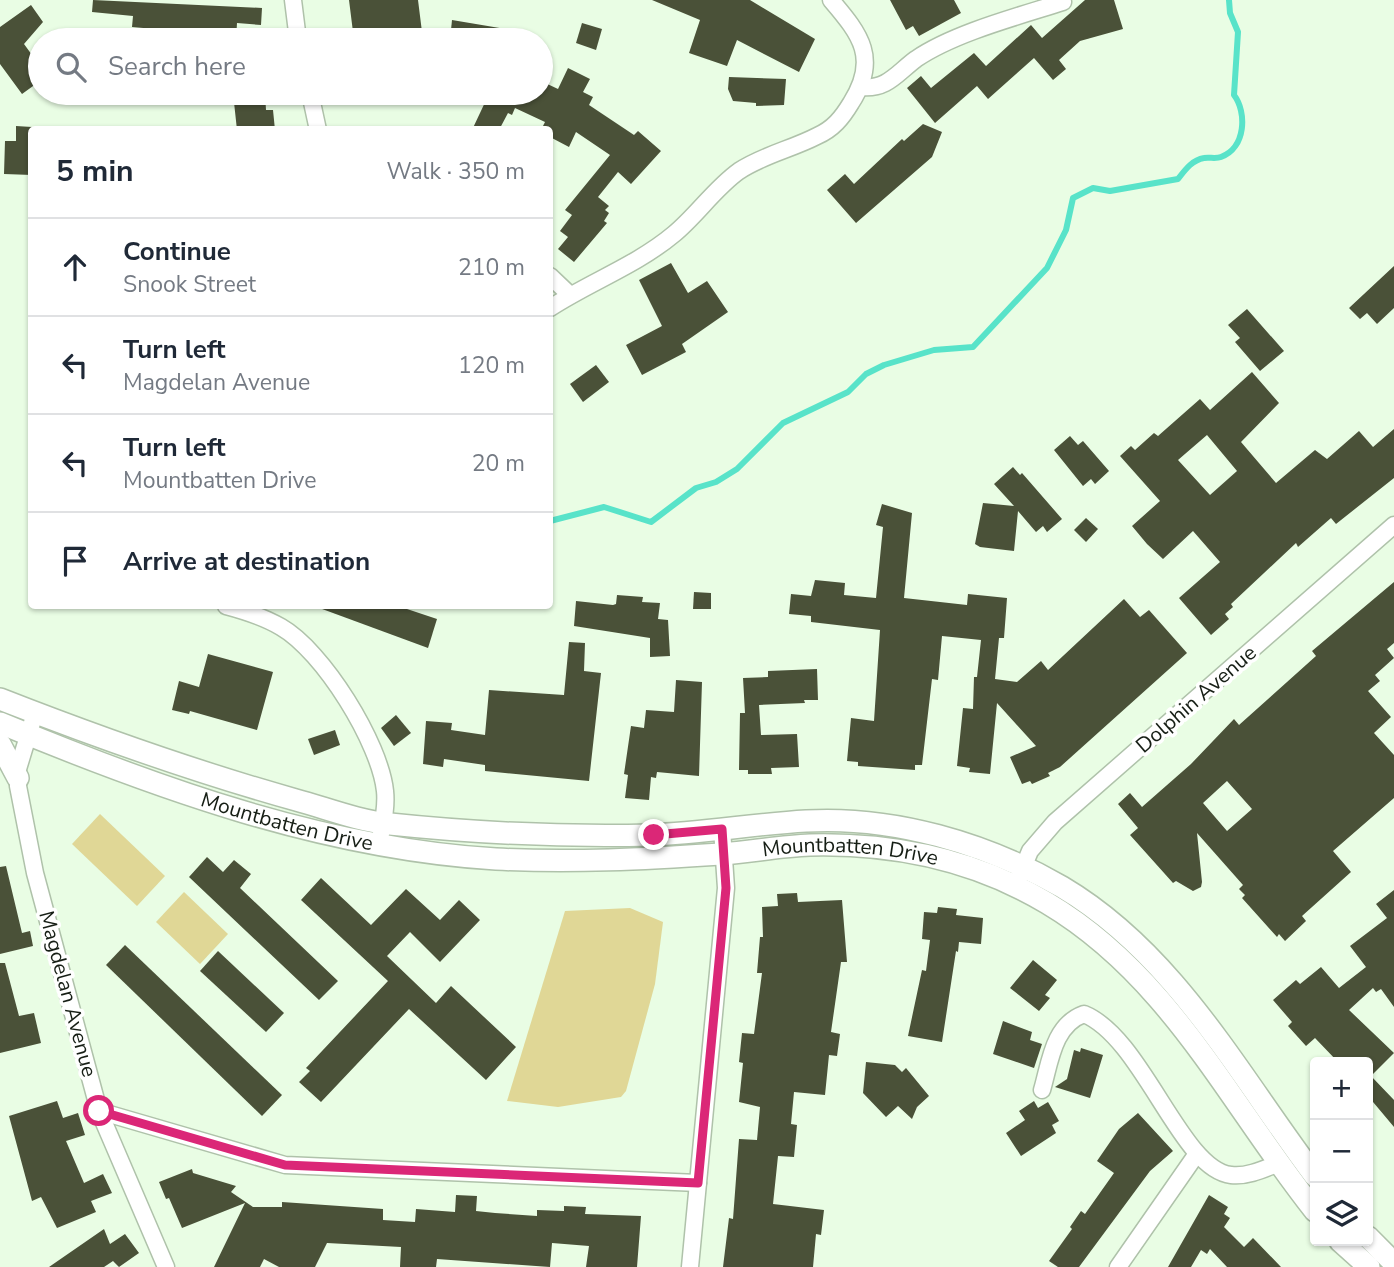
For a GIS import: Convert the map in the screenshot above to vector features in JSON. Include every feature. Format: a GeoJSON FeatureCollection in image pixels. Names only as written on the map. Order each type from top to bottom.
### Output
{"type":"FeatureCollection","features":[{"type":"Feature","properties":{"kind":"main road","name":"Mountbatten Drive"},"geometry":{"type":"LineString","coordinates":[[0,699],[431,853],[548,860],[724,854],[806,845],[873,846],[1062,887],[1131,937],[1209,1027],[1310,1169]]}},
{"type":"Feature","properties":{"kind":"main road","name":"Mountbatten Drive"},"geometry":{"type":"LineString","coordinates":[[0,723],[200,798],[269,818],[381,834],[654,835],[808,821],[860,822],[940,837],[980,848],[1133,969],[1175,1015],[1310,1204]]}},
{"type":"Feature","properties":{"kind":"main road"},"geometry":{"type":"LineString","coordinates":[[0,744],[18,778]]}},
{"type":"Feature","properties":{"kind":"main road"},"geometry":{"type":"LineString","coordinates":[[1373,1242],[1394,1263]]}},
{"type":"Feature","properties":{"kind":"main road"},"geometry":{"type":"LineString","coordinates":[[1346,1246],[1369,1267]]}},
{"type":"Feature","properties":{"kind":"street"},"geometry":{"type":"LineString","coordinates":[[293,0],[296,28]]}},
{"type":"Feature","properties":{"kind":"street"},"geometry":{"type":"LineString","coordinates":[[553,306],[652,251],[675,233],[737,173],[833,127],[861,88],[866,59],[859,34],[831,0]]}},
{"type":"Feature","properties":{"kind":"street"},"geometry":{"type":"LineString","coordinates":[[861,88],[876,89],[888,83],[917,58],[1004,20],[1063,2]]}},
{"type":"Feature","properties":{"kind":"street"},"geometry":{"type":"LineString","coordinates":[[313,105],[317,126]]}},
{"type":"Feature","properties":{"kind":"street"},"geometry":{"type":"LineString","coordinates":[[553,279],[570,295]]}},
{"type":"Feature","properties":{"kind":"street","name":"Dolphin Avenue"},"geometry":{"type":"LineString","coordinates":[[1019,877],[1030,852],[1055,822],[1394,524]]}},
{"type":"Feature","properties":{"kind":"street"},"geometry":{"type":"LineString","coordinates":[[234,609],[282,628],[313,653],[331,675],[380,769],[386,794],[381,834]]}},
{"type":"Feature","properties":{"kind":"street","name":"Magdelan Avenue"},"geometry":{"type":"LineString","coordinates":[[35,713],[27,734],[18,778],[35,873],[99,1111],[166,1267]]}},
{"type":"Feature","properties":{"kind":"street"},"geometry":{"type":"LineString","coordinates":[[690,1267],[726,888],[722,829]]}},
{"type":"Feature","properties":{"kind":"street"},"geometry":{"type":"LineString","coordinates":[[1042,1090],[1053,1049],[1063,1027],[1084,1014],[1097,1020],[1111,1032],[1159,1095],[1196,1155],[1212,1168],[1231,1175],[1251,1173],[1279,1163]]}},
{"type":"Feature","properties":{"kind":"street"},"geometry":{"type":"LineString","coordinates":[[99,1111],[285,1165],[698,1183]]}},
{"type":"Feature","properties":{"kind":"street"},"geometry":{"type":"LineString","coordinates":[[1118,1267],[1196,1155]]}},
{"type":"Feature","properties":{"kind":"shaded area"},"geometry":{"type":"Polygon","coordinates":[[[100,814],[165,876],[137,906],[72,844],[100,814]]]}},
{"type":"Feature","properties":{"kind":"shaded area"},"geometry":{"type":"Polygon","coordinates":[[[184,892],[228,934],[200,964],[156,922],[184,892]]]}},
{"type":"Feature","properties":{"kind":"shaded area"},"geometry":{"type":"Polygon","coordinates":[[[630,908],[663,922],[655,984],[626,1091],[621,1097],[558,1107],[507,1101],[565,911],[630,908]]]}},
{"type":"Feature","properties":{"kind":"building"},"geometry":{"type":"Polygon","coordinates":[[[93,0],[262,8],[261,25],[237,23],[237,28],[132,27],[133,16],[92,12],[93,0]]]}},
{"type":"Feature","properties":{"kind":"building"},"geometry":{"type":"Polygon","coordinates":[[[349,0],[418,0],[422,28],[352,28],[349,0]]]}},
{"type":"Feature","properties":{"kind":"building"},"geometry":{"type":"Polygon","coordinates":[[[652,0],[750,0],[815,39],[799,72],[737,40],[727,66],[689,53],[700,20],[652,0]]]}},
{"type":"Feature","properties":{"kind":"building"},"geometry":{"type":"Polygon","coordinates":[[[890,0],[954,0],[961,13],[919,36],[913,26],[906,30],[890,0]]]}},
{"type":"Feature","properties":{"kind":"building"},"geometry":{"type":"Polygon","coordinates":[[[1085,0],[1114,0],[1123,29],[1080,41],[1059,60],[1066,69],[1053,80],[1034,58],[988,99],[977,86],[935,123],[907,88],[921,76],[931,88],[974,53],[986,66],[1031,25],[1042,38],[1085,0]]]}},
{"type":"Feature","properties":{"kind":"building"},"geometry":{"type":"Polygon","coordinates":[[[31,5],[43,22],[38,28],[28,28],[28,39],[24,44],[28,50],[28,90],[22,94],[0,64],[0,27],[31,5]]]}},
{"type":"Feature","properties":{"kind":"building"},"geometry":{"type":"Polygon","coordinates":[[[452,20],[500,28],[451,28],[452,20]]]}},
{"type":"Feature","properties":{"kind":"building"},"geometry":{"type":"Polygon","coordinates":[[[582,23],[602,29],[596,50],[576,43],[582,23]]]}},
{"type":"Feature","properties":{"kind":"building"},"geometry":{"type":"Polygon","coordinates":[[[568,68],[590,79],[583,92],[593,97],[589,105],[634,135],[638,131],[661,151],[631,184],[618,172],[598,197],[609,206],[605,210],[609,213],[604,221],[607,223],[574,262],[558,249],[568,237],[560,231],[572,215],[565,210],[610,155],[576,132],[569,147],[553,139],[553,126],[543,126],[545,122],[515,108],[512,115],[508,113],[501,126],[474,126],[484,105],[553,105],[553,87],[558,89],[568,68]]]}},
{"type":"Feature","properties":{"kind":"building"},"geometry":{"type":"Polygon","coordinates":[[[729,77],[786,79],[784,105],[756,106],[756,103],[733,101],[728,89],[729,77]]]}},
{"type":"Feature","properties":{"kind":"building"},"geometry":{"type":"Polygon","coordinates":[[[234,105],[266,105],[266,110],[273,110],[275,126],[237,126],[234,105]]]}},
{"type":"Feature","properties":{"kind":"building"},"geometry":{"type":"Polygon","coordinates":[[[923,124],[942,132],[932,157],[856,223],[827,190],[845,174],[854,184],[902,139],[904,141],[923,124]]]}},
{"type":"Feature","properties":{"kind":"building"},"geometry":{"type":"Polygon","coordinates":[[[16,126],[28,127],[28,175],[4,174],[5,141],[16,141],[16,126]]]}},
{"type":"Feature","properties":{"kind":"building"},"geometry":{"type":"Polygon","coordinates":[[[671,263],[688,293],[707,281],[728,312],[682,344],[686,352],[642,375],[626,345],[662,326],[639,280],[671,263]]]}},
{"type":"Feature","properties":{"kind":"building"},"geometry":{"type":"Polygon","coordinates":[[[1394,266],[1394,308],[1377,324],[1367,313],[1360,319],[1349,308],[1394,266]]]}},
{"type":"Feature","properties":{"kind":"building"},"geometry":{"type":"Polygon","coordinates":[[[1247,309],[1284,351],[1260,371],[1235,342],[1240,338],[1228,325],[1247,309]]]}},
{"type":"Feature","properties":{"kind":"building"},"geometry":{"type":"Polygon","coordinates":[[[596,365],[609,382],[583,402],[570,384],[596,365]]]}},
{"type":"Feature","properties":{"kind":"building"},"geometry":{"type":"Polygon","coordinates":[[[1252,372],[1279,403],[1241,442],[1276,483],[1315,450],[1327,459],[1359,431],[1373,447],[1394,429],[1394,478],[1336,524],[1331,518],[1298,547],[1296,543],[1231,604],[1233,607],[1225,614],[1229,619],[1211,635],[1179,598],[1220,562],[1193,531],[1163,559],[1147,544],[1132,526],[1160,501],[1120,456],[1131,446],[1135,450],[1154,433],[1158,436],[1200,399],[1210,410],[1252,372]],[[1207,435],[1178,460],[1210,495],[1237,471],[1207,435]]]}},
{"type":"Feature","properties":{"kind":"building"},"geometry":{"type":"Polygon","coordinates":[[[1070,436],[1078,445],[1083,441],[1109,471],[1095,484],[1091,479],[1083,486],[1054,450],[1070,436]]]}},
{"type":"Feature","properties":{"kind":"building"},"geometry":{"type":"Polygon","coordinates":[[[1013,467],[1020,475],[1022,473],[1062,519],[1047,532],[1043,526],[1036,532],[1018,511],[1014,551],[980,547],[975,544],[983,503],[1014,506],[994,484],[1013,467]]]}},
{"type":"Feature","properties":{"kind":"building"},"geometry":{"type":"Polygon","coordinates":[[[882,504],[912,513],[904,598],[967,605],[968,594],[1007,598],[1004,638],[999,638],[995,679],[1017,682],[1041,661],[1048,670],[1124,599],[1140,617],[1149,610],[1187,653],[1060,767],[1048,773],[1050,776],[1032,784],[1030,781],[1022,784],[1010,757],[1036,746],[997,703],[990,774],[969,772],[970,768],[957,766],[963,708],[973,709],[974,677],[977,677],[981,640],[942,636],[938,680],[932,679],[922,765],[915,765],[915,770],[858,766],[858,762],[847,761],[851,718],[874,721],[880,630],[811,622],[811,616],[789,614],[791,594],[811,596],[815,580],[845,583],[844,595],[876,598],[883,527],[876,525],[882,504]]]}},
{"type":"Feature","properties":{"kind":"building"},"geometry":{"type":"Polygon","coordinates":[[[1086,518],[1098,529],[1086,542],[1074,530],[1086,518]]]}},
{"type":"Feature","properties":{"kind":"building"},"geometry":{"type":"Polygon","coordinates":[[[1394,582],[1394,643],[1387,649],[1394,658],[1375,675],[1380,681],[1368,691],[1391,717],[1374,733],[1394,755],[1394,798],[1333,851],[1351,872],[1302,916],[1306,921],[1285,941],[1279,934],[1277,937],[1242,898],[1245,895],[1239,889],[1243,885],[1197,833],[1202,882],[1201,887],[1193,891],[1176,881],[1173,883],[1130,835],[1138,828],[1118,804],[1130,793],[1142,807],[1191,764],[1234,719],[1239,725],[1316,656],[1312,651],[1394,582]],[[1227,781],[1203,803],[1227,831],[1252,809],[1227,781]]]}},
{"type":"Feature","properties":{"kind":"building"},"geometry":{"type":"Polygon","coordinates":[[[694,592],[711,593],[711,609],[693,609],[694,592]]]}},
{"type":"Feature","properties":{"kind":"building"},"geometry":{"type":"Polygon","coordinates":[[[617,595],[643,597],[642,602],[660,603],[658,619],[668,620],[670,656],[650,657],[650,638],[574,626],[576,601],[613,605],[616,604],[617,595]]]}},
{"type":"Feature","properties":{"kind":"building"},"geometry":{"type":"Polygon","coordinates":[[[322,609],[407,609],[437,619],[428,648],[322,609]]]}},
{"type":"Feature","properties":{"kind":"building"},"geometry":{"type":"Polygon","coordinates":[[[569,642],[585,643],[584,671],[601,673],[589,781],[485,771],[485,765],[444,759],[443,767],[423,764],[426,721],[452,723],[451,730],[485,735],[489,690],[564,695],[569,642]]]}},
{"type":"Feature","properties":{"kind":"building"},"geometry":{"type":"Polygon","coordinates":[[[208,654],[273,672],[257,730],[190,711],[189,714],[172,710],[179,681],[199,687],[208,654]]]}},
{"type":"Feature","properties":{"kind":"building"},"geometry":{"type":"Polygon","coordinates":[[[817,669],[818,700],[759,705],[761,735],[797,734],[799,767],[771,768],[772,774],[748,774],[748,770],[739,770],[740,713],[745,713],[743,678],[768,677],[768,671],[817,669]]]}},
{"type":"Feature","properties":{"kind":"building"},"geometry":{"type":"Polygon","coordinates":[[[676,680],[702,682],[699,776],[657,772],[656,778],[651,777],[649,800],[625,798],[628,775],[624,774],[631,726],[644,728],[646,710],[674,712],[676,680]]]}},
{"type":"Feature","properties":{"kind":"building"},"geometry":{"type":"Polygon","coordinates":[[[396,715],[411,733],[394,746],[381,728],[396,715]]]}},
{"type":"Feature","properties":{"kind":"building"},"geometry":{"type":"Polygon","coordinates":[[[335,730],[340,745],[314,755],[308,739],[335,730]]]}},
{"type":"Feature","properties":{"kind":"building"},"geometry":{"type":"Polygon","coordinates":[[[207,857],[223,872],[234,860],[251,874],[240,888],[338,981],[319,1000],[189,877],[207,857]]]}},
{"type":"Feature","properties":{"kind":"building"},"geometry":{"type":"Polygon","coordinates":[[[6,866],[22,933],[30,931],[33,946],[0,954],[0,867],[6,866]]]}},
{"type":"Feature","properties":{"kind":"building"},"geometry":{"type":"Polygon","coordinates":[[[321,878],[371,925],[406,889],[440,920],[459,900],[480,920],[440,962],[410,932],[387,956],[436,1003],[451,986],[516,1047],[486,1080],[409,1009],[321,1102],[299,1082],[310,1071],[306,1068],[388,981],[301,900],[321,878]]]}},
{"type":"Feature","properties":{"kind":"building"},"geometry":{"type":"Polygon","coordinates":[[[1394,890],[1394,1007],[1381,989],[1376,992],[1373,988],[1349,1010],[1394,1053],[1373,1074],[1373,1057],[1333,1057],[1315,1038],[1306,1046],[1288,1026],[1292,1022],[1273,1000],[1296,980],[1300,984],[1321,967],[1339,988],[1366,967],[1350,946],[1387,918],[1376,904],[1394,890]]]}},
{"type":"Feature","properties":{"kind":"building"},"geometry":{"type":"Polygon","coordinates":[[[797,893],[798,902],[842,900],[847,962],[841,962],[831,1032],[840,1034],[837,1056],[829,1055],[825,1095],[794,1092],[791,1124],[797,1125],[794,1157],[778,1156],[773,1204],[824,1210],[821,1235],[816,1234],[813,1267],[723,1267],[729,1218],[733,1219],[739,1139],[757,1140],[760,1107],[739,1102],[743,1063],[739,1062],[742,1033],[754,1034],[762,973],[757,973],[760,937],[763,937],[762,907],[778,906],[777,894],[797,893]]]}},
{"type":"Feature","properties":{"kind":"building"},"geometry":{"type":"Polygon","coordinates":[[[938,907],[957,909],[956,915],[983,918],[981,944],[959,942],[958,952],[956,951],[942,1042],[908,1036],[922,970],[926,971],[930,940],[922,939],[924,912],[937,913],[938,907]]]}},
{"type":"Feature","properties":{"kind":"building"},"geometry":{"type":"Polygon","coordinates":[[[125,945],[282,1095],[262,1116],[106,965],[125,945]]]}},
{"type":"Feature","properties":{"kind":"building"},"geometry":{"type":"Polygon","coordinates":[[[218,951],[284,1013],[266,1032],[200,971],[218,951]]]}},
{"type":"Feature","properties":{"kind":"building"},"geometry":{"type":"Polygon","coordinates":[[[1033,960],[1057,980],[1045,995],[1050,998],[1039,1011],[1010,988],[1033,960]]]}},
{"type":"Feature","properties":{"kind":"building"},"geometry":{"type":"Polygon","coordinates":[[[0,963],[5,963],[19,1016],[34,1013],[41,1043],[0,1053],[0,963]]]}},
{"type":"Feature","properties":{"kind":"building"},"geometry":{"type":"Polygon","coordinates":[[[1003,1021],[1032,1032],[1030,1040],[1042,1044],[1034,1068],[993,1054],[1003,1021]]]}},
{"type":"Feature","properties":{"kind":"building"},"geometry":{"type":"Polygon","coordinates":[[[1081,1048],[1103,1055],[1090,1098],[1055,1087],[1067,1079],[1074,1050],[1080,1052],[1081,1048]]]}},
{"type":"Feature","properties":{"kind":"building"},"geometry":{"type":"Polygon","coordinates":[[[866,1062],[895,1065],[902,1072],[906,1068],[929,1096],[917,1107],[912,1119],[898,1106],[886,1117],[863,1093],[866,1062]]]}},
{"type":"Feature","properties":{"kind":"building"},"geometry":{"type":"Polygon","coordinates":[[[1373,1078],[1394,1100],[1394,1127],[1373,1102],[1373,1078]]]}},
{"type":"Feature","properties":{"kind":"building"},"geometry":{"type":"Polygon","coordinates":[[[57,1101],[63,1118],[78,1113],[85,1135],[66,1141],[84,1183],[103,1174],[112,1193],[91,1201],[96,1212],[57,1228],[41,1197],[32,1201],[9,1116],[57,1101]]]}},
{"type":"Feature","properties":{"kind":"building"},"geometry":{"type":"Polygon","coordinates":[[[1034,1101],[1038,1108],[1048,1102],[1059,1121],[1052,1125],[1056,1133],[1021,1156],[1006,1133],[1025,1120],[1019,1111],[1034,1101]]]}},
{"type":"Feature","properties":{"kind":"building"},"geometry":{"type":"Polygon","coordinates":[[[1138,1113],[1173,1151],[1150,1171],[1079,1267],[1058,1267],[1049,1261],[1072,1229],[1070,1227],[1081,1211],[1085,1214],[1114,1173],[1097,1161],[1119,1129],[1138,1113]]]}},
{"type":"Feature","properties":{"kind":"building"},"geometry":{"type":"Polygon","coordinates":[[[192,1169],[193,1173],[236,1186],[231,1192],[253,1207],[282,1207],[282,1202],[383,1209],[383,1220],[415,1222],[416,1209],[455,1212],[456,1195],[477,1196],[476,1211],[537,1216],[537,1210],[564,1211],[564,1206],[586,1207],[585,1214],[641,1216],[637,1267],[586,1267],[589,1246],[552,1243],[550,1267],[437,1259],[436,1267],[400,1267],[401,1247],[327,1243],[315,1267],[279,1267],[264,1259],[260,1267],[214,1267],[245,1203],[182,1228],[159,1182],[192,1169]]]}},
{"type":"Feature","properties":{"kind":"building"},"geometry":{"type":"Polygon","coordinates":[[[1209,1195],[1228,1207],[1224,1214],[1230,1218],[1224,1227],[1244,1247],[1253,1238],[1281,1267],[1227,1267],[1210,1249],[1207,1254],[1201,1250],[1191,1267],[1168,1267],[1209,1195]]]}},
{"type":"Feature","properties":{"kind":"building"},"geometry":{"type":"Polygon","coordinates":[[[104,1229],[110,1244],[125,1234],[139,1253],[119,1267],[113,1261],[104,1267],[49,1267],[104,1229]]]}},
{"type":"Feature","properties":{"kind":"waterway"},"geometry":{"type":"LineString","coordinates":[[553,520],[604,507],[651,522],[696,488],[716,482],[737,469],[783,423],[848,392],[866,374],[884,365],[934,350],[973,347],[1047,268],[1066,230],[1073,198],[1093,188],[1110,191],[1178,179],[1196,161],[1219,158],[1229,152],[1240,138],[1242,129],[1241,111],[1234,95],[1238,32],[1230,13],[1229,0]]}},
{"type":"Feature","properties":{"kind":"route"},"geometry":{"type":"LineString","coordinates":[[99,1111],[285,1165],[698,1183],[726,888],[722,829],[654,835]]}}]}
